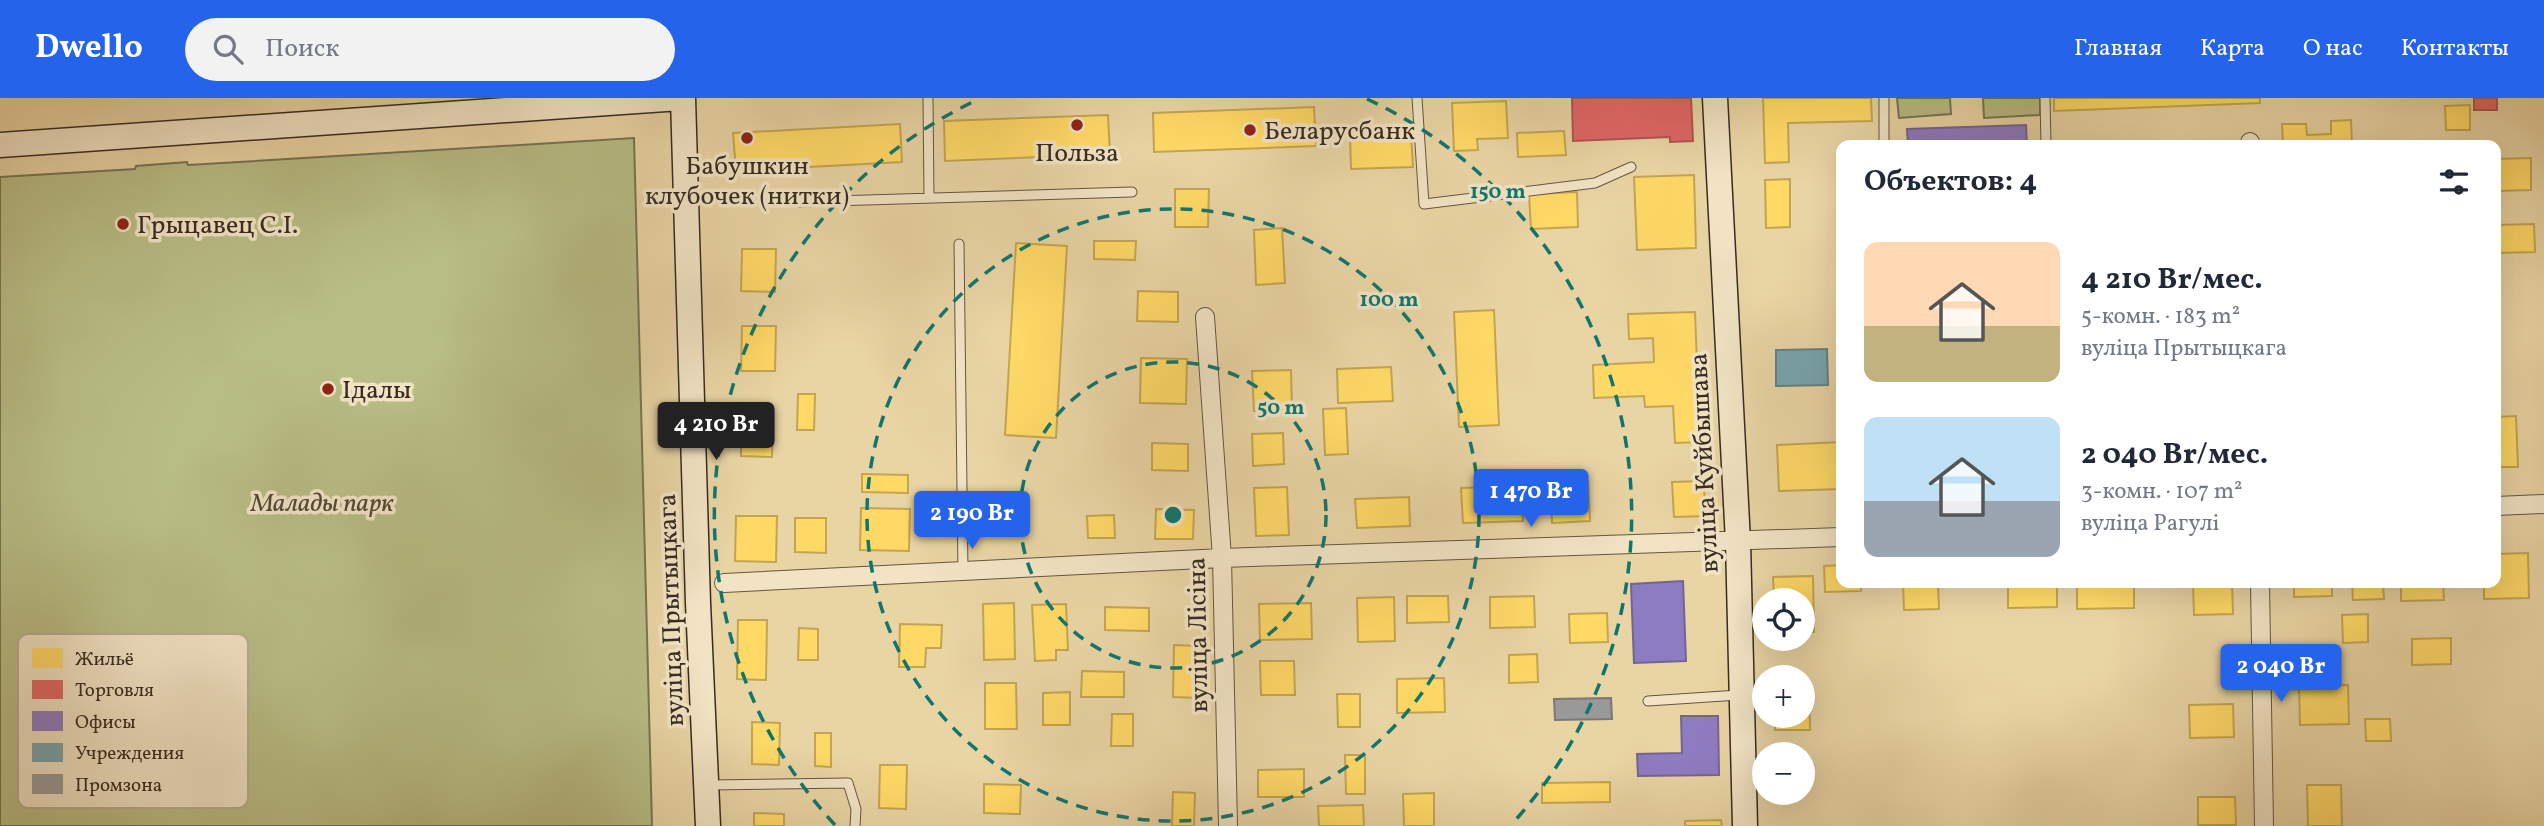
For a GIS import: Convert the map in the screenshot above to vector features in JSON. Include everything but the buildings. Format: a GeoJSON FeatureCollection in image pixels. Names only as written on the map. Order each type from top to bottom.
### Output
{"type":"FeatureCollection","features":[{"type":"Feature","properties":{"kind":"main road"},"geometry":{"type":"LineString","coordinates":[[0,145],[681,98]]}},
{"type":"Feature","properties":{"kind":"main road","name":"вуліца Прытыцкага"},"geometry":{"type":"LineString","coordinates":[[681,98],[708,826]]}},
{"type":"Feature","properties":{"kind":"main road","name":"вуліца Куйбышава"},"geometry":{"type":"LineString","coordinates":[[1715,98],[1738,541],[1745,826]]}},
{"type":"Feature","properties":{"kind":"street","name":"вуліца Лісіна"},"geometry":{"type":"LineString","coordinates":[[1205,317],[1222,558],[1228,826]]}},
{"type":"Feature","properties":{"kind":"street"},"geometry":{"type":"LineString","coordinates":[[2501,506],[2544,504]]}},
{"type":"Feature","properties":{"kind":"street"},"geometry":{"type":"LineString","coordinates":[[724,583],[1222,558],[1836,537]]}},
{"type":"Feature","properties":{"kind":"street"},"geometry":{"type":"LineString","coordinates":[[2260,588],[2264,826]]}},
{"type":"Feature","properties":{"kind":"lane"},"geometry":{"type":"LineString","coordinates":[[928,98],[929,198]]}},
{"type":"Feature","properties":{"kind":"lane"},"geometry":{"type":"LineString","coordinates":[[1417,98],[1424,204],[1595,183],[1631,167]]}},
{"type":"Feature","properties":{"kind":"lane"},"geometry":{"type":"LineString","coordinates":[[1884,98],[1884,140]]}},
{"type":"Feature","properties":{"kind":"lane"},"geometry":{"type":"LineString","coordinates":[[2045,98],[2046,140]]}},
{"type":"Feature","properties":{"kind":"lane"},"geometry":{"type":"LineString","coordinates":[[799,202],[1132,192]]}},
{"type":"Feature","properties":{"kind":"lane"},"geometry":{"type":"LineString","coordinates":[[959,244],[963,571]]}},
{"type":"Feature","properties":{"kind":"lane"},"geometry":{"type":"LineString","coordinates":[[1647,701],[1741,695]]}},
{"type":"Feature","properties":{"kind":"lane"},"geometry":{"type":"LineString","coordinates":[[708,785],[848,783],[856,808],[855,826]]}},
{"type":"Feature","properties":{"kind":"green space"},"geometry":{"type":"Polygon","coordinates":[[[1897,98],[1950,98],[1951,114],[1899,118],[1897,98]]]}},
{"type":"Feature","properties":{"kind":"green space"},"geometry":{"type":"Polygon","coordinates":[[[1983,98],[2040,98],[2040,115],[1984,118],[1983,98]]]}},
{"type":"Feature","properties":{"kind":"green space","name":"Малады парк"},"geometry":{"type":"Polygon","coordinates":[[[634,138],[652,826],[0,826],[0,177],[135,169],[136,166],[187,162],[188,165],[634,138]]]}},
{"type":"Feature","properties":{"kind":"place","name":"Польза"},"geometry":{"type":"Point","coordinates":[1077,125]}},
{"type":"Feature","properties":{"kind":"place","name":"Беларусбанк"},"geometry":{"type":"Point","coordinates":[1250,130]}},
{"type":"Feature","properties":{"kind":"place","name":"Бабушкин клубочек (нитки)"},"geometry":{"type":"Point","coordinates":[747,138]}},
{"type":"Feature","properties":{"kind":"place","name":"Грыцавец С.І."},"geometry":{"type":"Point","coordinates":[123,224]}},
{"type":"Feature","properties":{"kind":"place","name":"Ідалы"},"geometry":{"type":"Point","coordinates":[328,389]}}]}
